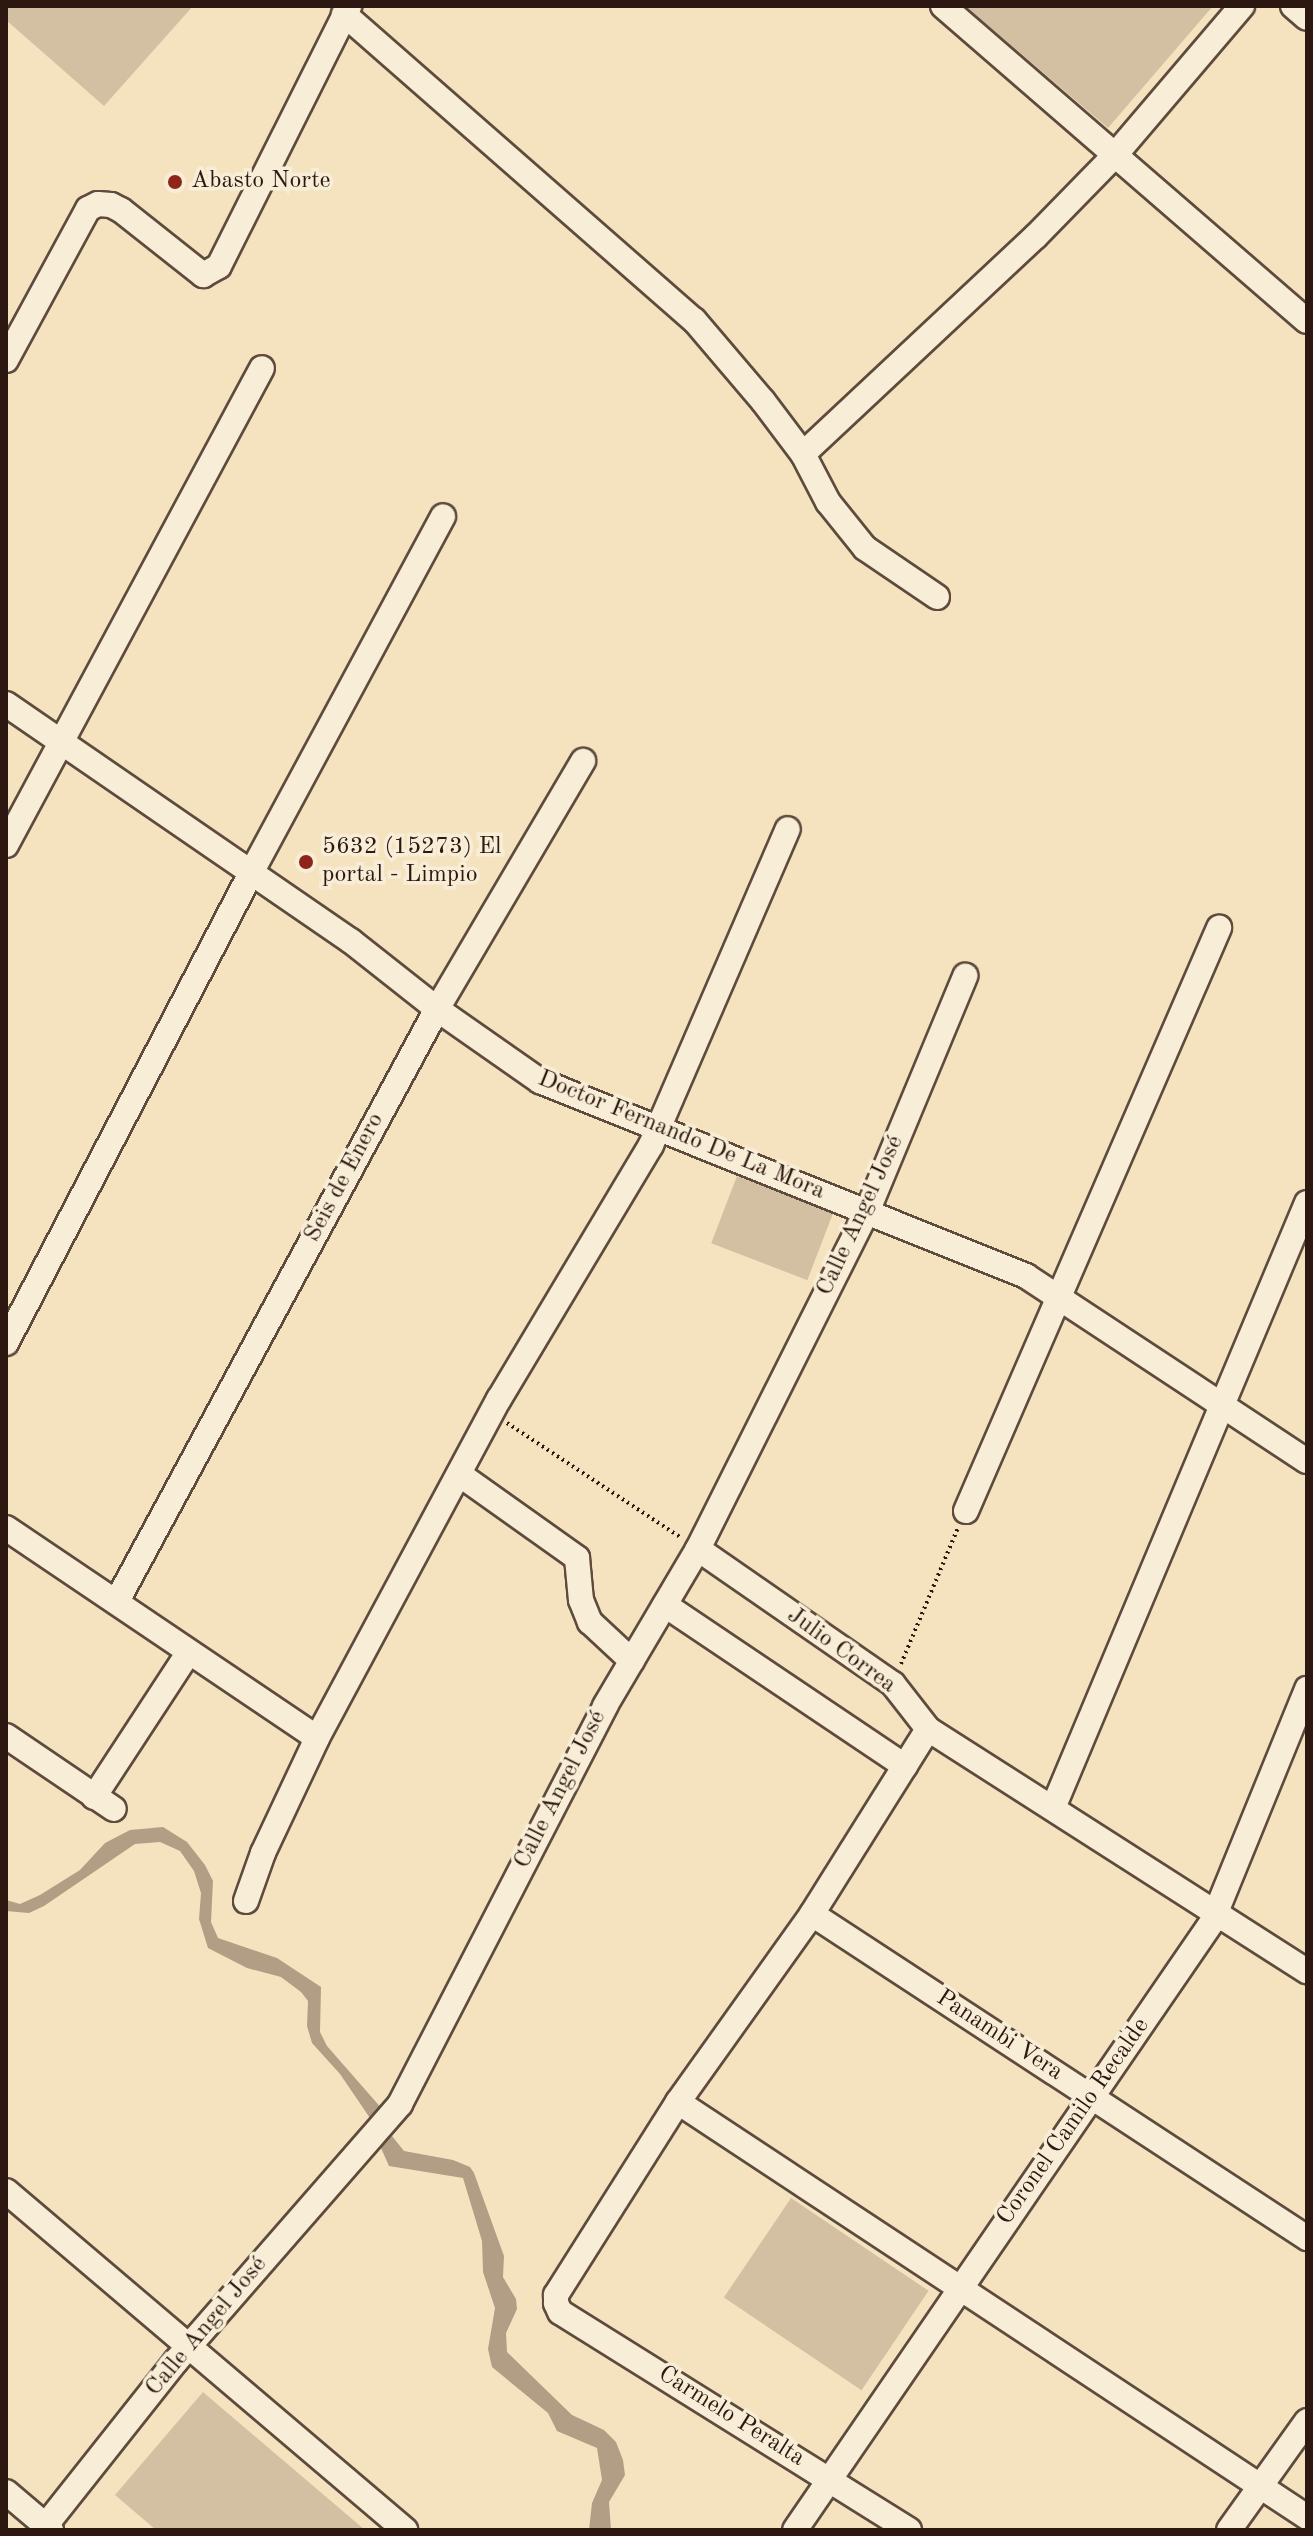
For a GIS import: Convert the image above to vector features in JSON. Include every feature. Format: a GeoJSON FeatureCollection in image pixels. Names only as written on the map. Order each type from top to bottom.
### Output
{"type":"FeatureCollection","features":[{"type":"Feature","properties":{"kind":"street"},"geometry":{"type":"LineString","coordinates":[[943,6],[1307,321]]}},
{"type":"Feature","properties":{"kind":"street"},"geometry":{"type":"LineString","coordinates":[[803,454],[929,339],[1115,155],[1242,6]]}},
{"type":"Feature","properties":{"kind":"street"},"geometry":{"type":"LineString","coordinates":[[1293,6],[1307,18]]}},
{"type":"Feature","properties":{"kind":"street"},"geometry":{"type":"LineString","coordinates":[[6,360],[88,209],[98,204],[111,205],[203,275],[219,266],[346,10],[665,292],[723,350],[803,454],[828,502],[865,548],[937,597]]}},
{"type":"Feature","properties":{"kind":"street"},"geometry":{"type":"LineString","coordinates":[[6,845],[262,368]]}},
{"type":"Feature","properties":{"kind":"street"},"geometry":{"type":"LineString","coordinates":[[6,1343],[251,873],[443,516]]}},
{"type":"Feature","properties":{"kind":"street","name":"Doctor Fernando De La Mora"},"geometry":{"type":"LineString","coordinates":[[6,704],[351,941],[437,1009],[540,1081],[1026,1276],[1307,1461]]}},
{"type":"Feature","properties":{"kind":"street","name":"Seis de Enero"},"geometry":{"type":"LineString","coordinates":[[117,1601],[437,1009],[583,761]]}},
{"type":"Feature","properties":{"kind":"street"},"geometry":{"type":"LineString","coordinates":[[246,1901],[263,1853],[317,1738],[492,1413],[651,1145],[788,829]]}},
{"type":"Feature","properties":{"kind":"street"},"geometry":{"type":"LineString","coordinates":[[966,1511],[1219,928]]}},
{"type":"Feature","properties":{"kind":"street","name":"Calle Angel José"},"geometry":{"type":"LineString","coordinates":[[46,2528],[190,2345],[400,2104],[605,1706],[698,1549],[867,1212],[965,976]]}},
{"type":"Feature","properties":{"kind":"street"},"geometry":{"type":"LineString","coordinates":[[1053,1808],[1307,1203]]}},
{"type":"Feature","properties":{"kind":"street"},"geometry":{"type":"LineString","coordinates":[[459,1474],[577,1558],[581,1600],[590,1622],[632,1661]]}},
{"type":"Feature","properties":{"kind":"street"},"geometry":{"type":"LineString","coordinates":[[6,1528],[317,1738]]}},
{"type":"Feature","properties":{"kind":"street","name":"Julio Correa"},"geometry":{"type":"LineString","coordinates":[[698,1549],[893,1684],[928,1729],[1307,1971]]}},
{"type":"Feature","properties":{"kind":"street"},"geometry":{"type":"LineString","coordinates":[[665,1605],[905,1766]]}},
{"type":"Feature","properties":{"kind":"street"},"geometry":{"type":"LineString","coordinates":[[6,1736],[104,1803],[189,1652]]}},
{"type":"Feature","properties":{"kind":"street","name":"Coronel Camilo Recalde"},"geometry":{"type":"LineString","coordinates":[[795,2530],[1216,1913],[1307,1689]]}},
{"type":"Feature","properties":{"kind":"street"},"geometry":{"type":"LineString","coordinates":[[928,1729],[812,1914],[678,2102],[1307,2517]]}},
{"type":"Feature","properties":{"kind":"street","name":"Panambi Vera"},"geometry":{"type":"LineString","coordinates":[[812,1914],[1307,2238]]}},
{"type":"Feature","properties":{"kind":"street","name":"Carmelo Peralta"},"geometry":{"type":"LineString","coordinates":[[678,2102],[556,2295],[560,2312],[909,2530]]}},
{"type":"Feature","properties":{"kind":"street"},"geometry":{"type":"LineString","coordinates":[[6,2191],[405,2530]]}},
{"type":"Feature","properties":{"kind":"street"},"geometry":{"type":"LineString","coordinates":[[1229,2530],[1307,2421]]}},
{"type":"Feature","properties":{"kind":"street"},"geometry":{"type":"LineString","coordinates":[[6,2492],[46,2528]]}},
{"type":"Feature","properties":{"kind":"path"},"geometry":{"type":"LineString","coordinates":[[492,1413],[698,1549]]}},
{"type":"Feature","properties":{"kind":"path"},"geometry":{"type":"LineString","coordinates":[[893,1684],[966,1511]]}},
{"type":"Feature","properties":{"kind":"shaded area"},"geometry":{"type":"Polygon","coordinates":[[[6,6],[193,6],[104,106],[6,20],[6,6]]]}},
{"type":"Feature","properties":{"kind":"shaded area"},"geometry":{"type":"Polygon","coordinates":[[[965,6],[1213,6],[1108,128],[965,6]]]}},
{"type":"Feature","properties":{"kind":"shaded area"},"geometry":{"type":"Polygon","coordinates":[[[737,1176],[833,1213],[807,1280],[711,1243],[737,1176]]]}},
{"type":"Feature","properties":{"kind":"shaded area"},"geometry":{"type":"Polygon","coordinates":[[[163,1827],[187,1842],[213,1881],[211,1922],[218,1938],[277,1958],[321,1987],[320,2032],[327,2046],[383,2110],[372,2121],[340,2074],[312,2043],[307,2026],[308,2001],[301,1992],[281,1977],[247,1968],[208,1948],[199,1919],[201,1893],[194,1871],[180,1851],[160,1842],[135,1844],[44,1906],[29,1913],[6,1911],[6,1900],[20,1904],[40,1895],[80,1870],[105,1843],[130,1830],[163,1827]]]}},
{"type":"Feature","properties":{"kind":"shaded area"},"geometry":{"type":"Polygon","coordinates":[[[392,2136],[404,2151],[453,2160],[470,2167],[474,2173],[504,2256],[503,2277],[516,2299],[517,2309],[506,2333],[507,2352],[572,2415],[604,2430],[616,2442],[623,2460],[625,2475],[609,2502],[611,2530],[589,2530],[592,2503],[602,2480],[597,2448],[557,2431],[548,2413],[492,2367],[488,2349],[495,2308],[483,2272],[482,2241],[463,2178],[389,2166],[381,2148],[392,2136]]]}},
{"type":"Feature","properties":{"kind":"shaded area"},"geometry":{"type":"Polygon","coordinates":[[[791,2198],[929,2291],[862,2390],[724,2297],[791,2198]]]}},
{"type":"Feature","properties":{"kind":"shaded area"},"geometry":{"type":"Polygon","coordinates":[[[203,2392],[365,2530],[156,2530],[115,2495],[203,2392]]]}},
{"type":"Feature","properties":{"kind":"place","name":"Abasto Norte"},"geometry":{"type":"Point","coordinates":[175,182]}},
{"type":"Feature","properties":{"kind":"place","name":"5632 (15273) El portal - Limpio"},"geometry":{"type":"Point","coordinates":[306,862]}}]}
